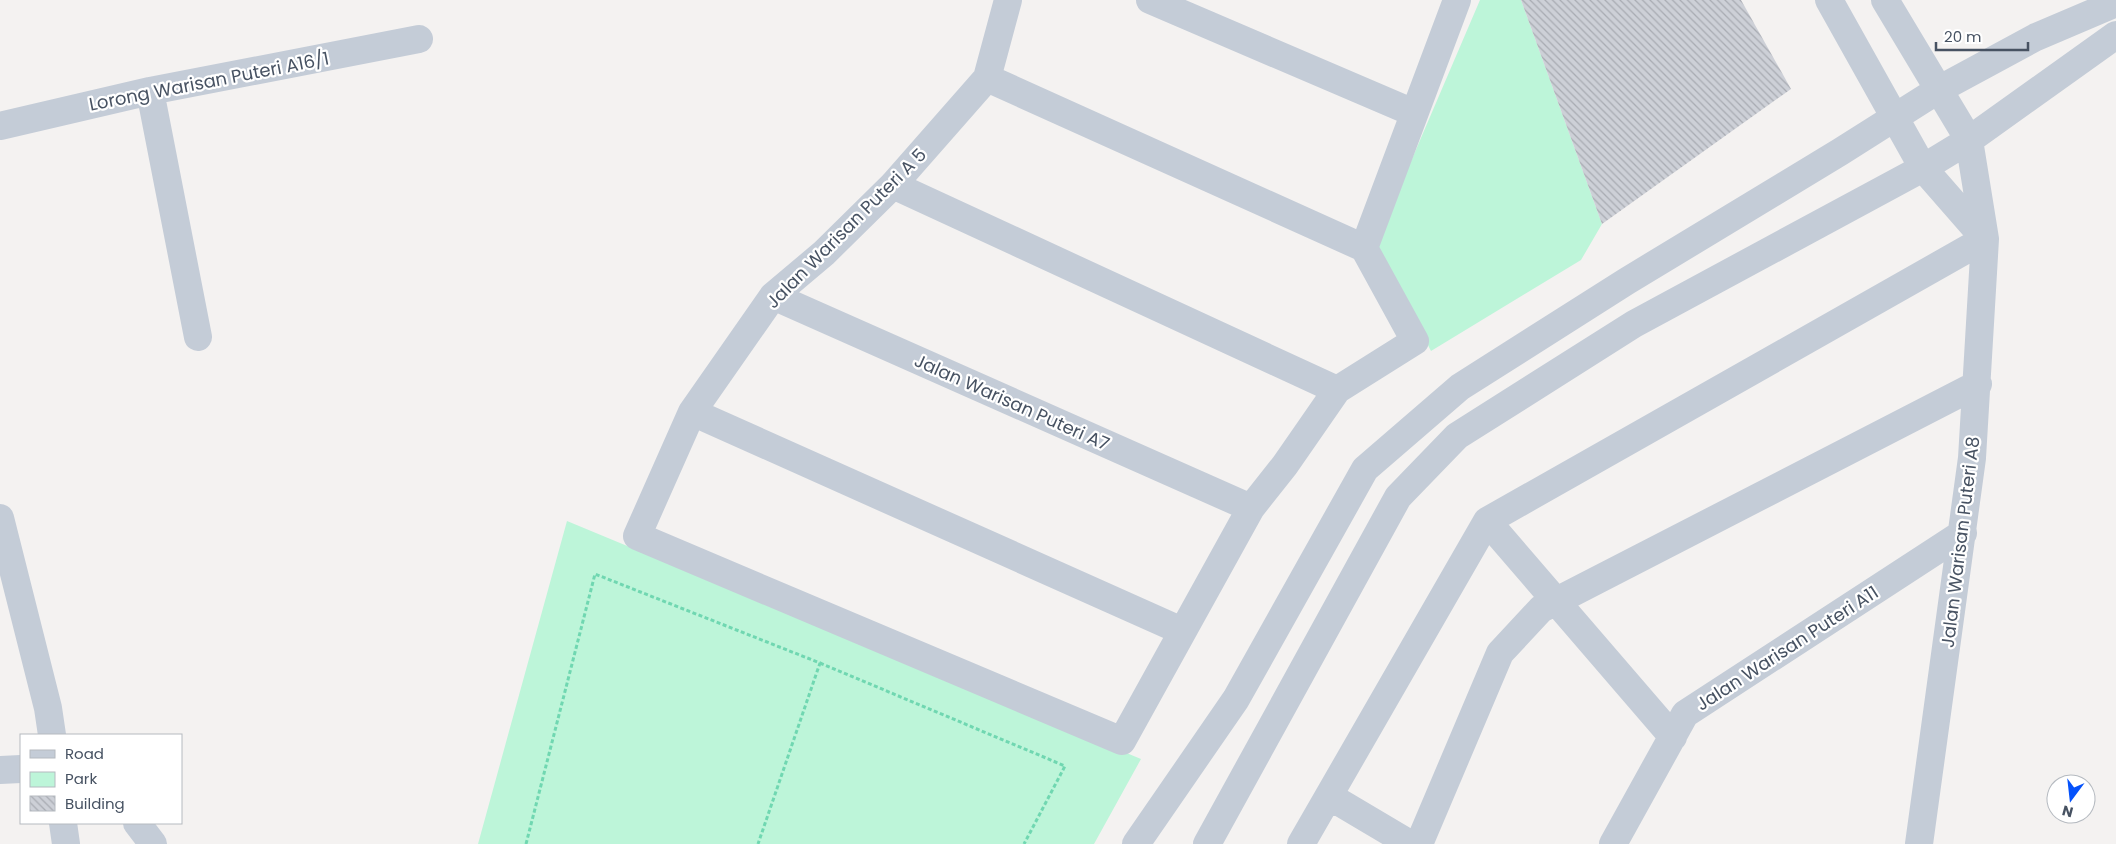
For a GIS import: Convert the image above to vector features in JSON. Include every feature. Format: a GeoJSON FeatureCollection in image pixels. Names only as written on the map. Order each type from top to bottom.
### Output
{"type":"FeatureCollection","features":[{"type":"Feature","properties":{"kind":"street","name":"Jalan Warisan Puteri A 5"},"geometry":{"type":"LineString","coordinates":[[1008,0],[987,78],[893,185],[824,252],[773,296],[692,412],[637,536],[1122,741],[1182,631]]}},
{"type":"Feature","properties":{"kind":"street"},"geometry":{"type":"LineString","coordinates":[[1150,0],[1414,113]]}},
{"type":"Feature","properties":{"kind":"street"},"geometry":{"type":"LineString","coordinates":[[1364,248],[1457,0]]}},
{"type":"Feature","properties":{"kind":"street"},"geometry":{"type":"LineString","coordinates":[[1302,844],[1488,521],[1985,238],[1923,168],[1829,0]]}},
{"type":"Feature","properties":{"kind":"street"},"geometry":{"type":"LineString","coordinates":[[1885,0],[1969,140]]}},
{"type":"Feature","properties":{"kind":"street"},"geometry":{"type":"LineString","coordinates":[[1136,844],[1236,699],[1365,469],[1460,388],[1627,282],[1938,90],[2036,37],[2116,3]]}},
{"type":"Feature","properties":{"kind":"street"},"geometry":{"type":"LineString","coordinates":[[1206,844],[1398,497],[1457,436],[1634,324],[1923,168],[1969,140],[2116,35]]}},
{"type":"Feature","properties":{"kind":"street","name":"Lorong Warisan Puteri A16/1"},"geometry":{"type":"LineString","coordinates":[[0,126],[150,91],[419,39]]}},
{"type":"Feature","properties":{"kind":"street"},"geometry":{"type":"LineString","coordinates":[[692,412],[1182,631],[1251,508],[1285,465],[1337,390],[1415,341],[1364,248],[987,78]]}},
{"type":"Feature","properties":{"kind":"street"},"geometry":{"type":"LineString","coordinates":[[150,91],[198,337]]}},
{"type":"Feature","properties":{"kind":"street","name":"Jalan Warisan Puteri A8"},"geometry":{"type":"LineString","coordinates":[[1919,844],[1963,533],[1978,384],[1985,238],[1969,140]]}},
{"type":"Feature","properties":{"kind":"street"},"geometry":{"type":"LineString","coordinates":[[893,185],[1337,390]]}},
{"type":"Feature","properties":{"kind":"street","name":"Jalan Warisan Puteri A7"},"geometry":{"type":"LineString","coordinates":[[773,296],[1251,508]]}},
{"type":"Feature","properties":{"kind":"street"},"geometry":{"type":"LineString","coordinates":[[1419,844],[1500,653],[1541,609],[1978,384]]}},
{"type":"Feature","properties":{"kind":"street"},"geometry":{"type":"LineString","coordinates":[[1488,521],[1673,737]]}},
{"type":"Feature","properties":{"kind":"street"},"geometry":{"type":"LineString","coordinates":[[2,533],[48,708],[52,734]]}},
{"type":"Feature","properties":{"kind":"street","name":"Jalan Warisan Puteri A11"},"geometry":{"type":"LineString","coordinates":[[1614,844],[1685,714],[1963,533]]}},
{"type":"Feature","properties":{"kind":"street"},"geometry":{"type":"LineString","coordinates":[[48,708],[67,734]]}},
{"type":"Feature","properties":{"kind":"street"},"geometry":{"type":"LineString","coordinates":[[0,770],[20,769]]}},
{"type":"Feature","properties":{"kind":"street"},"geometry":{"type":"LineString","coordinates":[[1329,796],[1410,844]]}},
{"type":"Feature","properties":{"kind":"street"},"geometry":{"type":"LineString","coordinates":[[63,824],[66,844]]}},
{"type":"Feature","properties":{"kind":"street"},"geometry":{"type":"LineString","coordinates":[[138,824],[153,844]]}},
{"type":"Feature","properties":{"kind":"path"},"geometry":{"type":"LineString","coordinates":[[526,844],[595,574],[820,663],[1065,766],[1024,844]]}},
{"type":"Feature","properties":{"kind":"path"},"geometry":{"type":"LineString","coordinates":[[758,844],[820,663]]}},
{"type":"Feature","properties":{"kind":"green space"},"geometry":{"type":"Polygon","coordinates":[[[1480,0],[1521,0],[1602,224],[1581,260],[1431,351],[1376,243],[1480,0]]]}},
{"type":"Feature","properties":{"kind":"green space"},"geometry":{"type":"Polygon","coordinates":[[[567,521],[1141,759],[1094,844],[478,844],[567,521]]]}},
{"type":"Feature","properties":{"kind":"building"},"geometry":{"type":"Polygon","coordinates":[[[1521,0],[1741,0],[1791,89],[1602,224],[1521,0]]]}}]}
